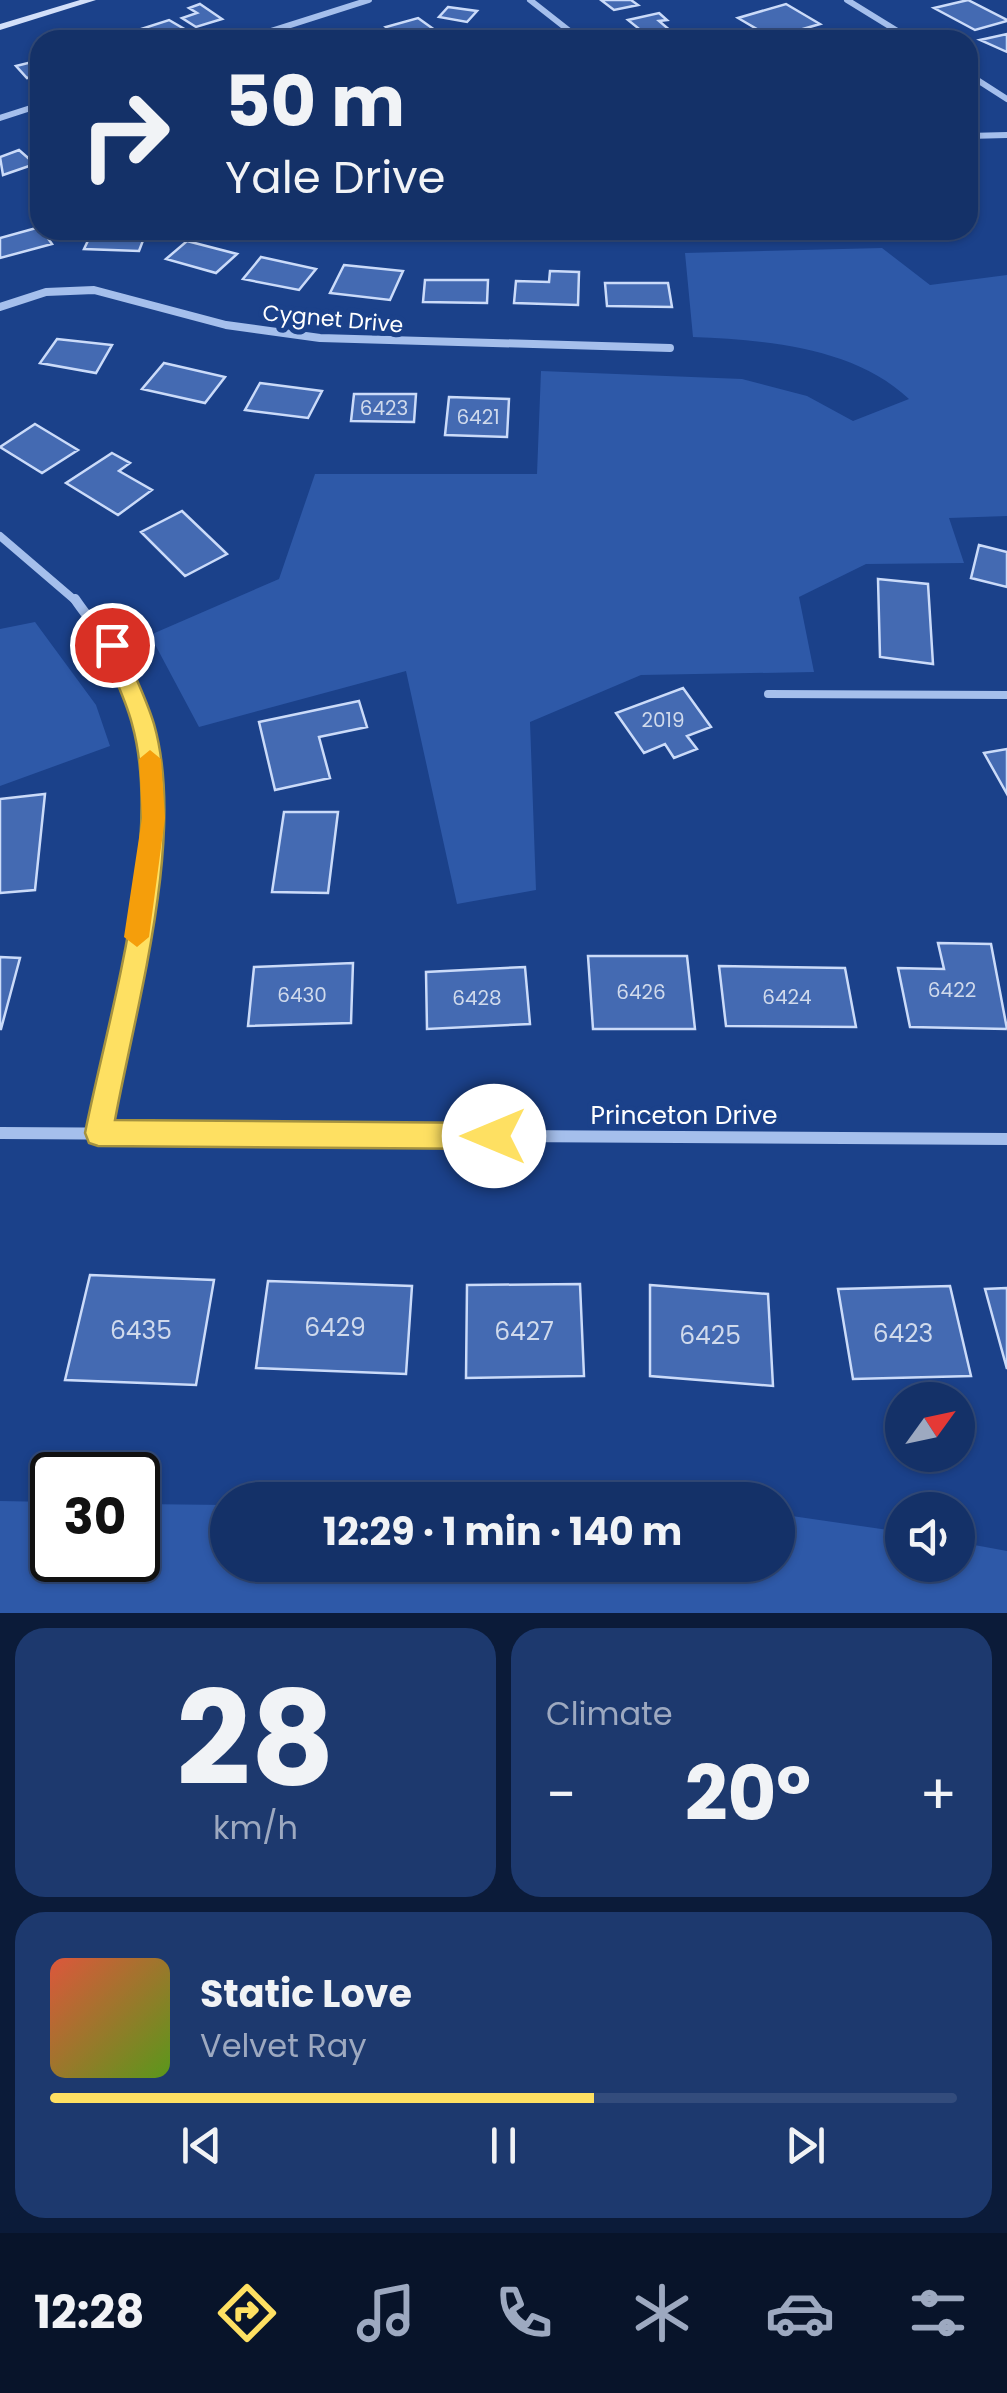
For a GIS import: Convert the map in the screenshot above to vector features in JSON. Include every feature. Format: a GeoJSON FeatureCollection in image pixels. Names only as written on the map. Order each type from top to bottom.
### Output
{"type":"FeatureCollection","features":[{"type":"Feature","properties":{"kind":"street"},"geometry":{"type":"LineString","coordinates":[[2,25],[91,0]]}},
{"type":"Feature","properties":{"kind":"street"},"geometry":{"type":"LineString","coordinates":[[274,30],[369,0]]}},
{"type":"Feature","properties":{"kind":"street"},"geometry":{"type":"LineString","coordinates":[[530,0],[568,30]]}},
{"type":"Feature","properties":{"kind":"street"},"geometry":{"type":"LineString","coordinates":[[847,0],[896,30]]}},
{"type":"Feature","properties":{"kind":"street"},"geometry":{"type":"LineString","coordinates":[[978,80],[1007,98]]}},
{"type":"Feature","properties":{"kind":"street"},"geometry":{"type":"LineString","coordinates":[[0,118],[30,109]]}},
{"type":"Feature","properties":{"kind":"street"},"geometry":{"type":"LineString","coordinates":[[978,136],[1007,135]]}},
{"type":"Feature","properties":{"kind":"street","name":"Cygnet Drive"},"geometry":{"type":"LineString","coordinates":[[0,307],[46,292],[94,290],[226,324],[320,338],[670,348]]}},
{"type":"Feature","properties":{"kind":"street"},"geometry":{"type":"LineString","coordinates":[[0,536],[54,576],[112,645],[144,726],[152,772],[154,818],[144,896],[98,1133]]}},
{"type":"Feature","properties":{"kind":"street","name":"Princeton Drive"},"geometry":{"type":"LineString","coordinates":[[0,1133],[1007,1139]]}},
{"type":"Feature","properties":{"kind":"lane"},"geometry":{"type":"LineString","coordinates":[[768,694],[1007,695]]}},
{"type":"Feature","properties":{"kind":"shaded area"},"geometry":{"type":"Polygon","coordinates":[[[882,248],[930,285],[1007,275],[1007,516],[949,518],[964,563],[866,564],[799,597],[814,672],[641,675],[530,722],[536,890],[457,904],[406,671],[199,727],[150,635],[279,579],[315,474],[537,474],[541,371],[742,379],[807,396],[853,421],[909,399],[887,382],[836,357],[779,344],[693,337],[685,253],[882,248]]]}},
{"type":"Feature","properties":{"kind":"shaded area"},"geometry":{"type":"Polygon","coordinates":[[[35,622],[96,705],[110,746],[0,786],[0,629],[35,622]]]}},
{"type":"Feature","properties":{"kind":"shaded area"},"geometry":{"type":"Polygon","coordinates":[[[0,1501],[30,1502],[30,1582],[160,1582],[160,1504],[210,1505],[210,1582],[795,1582],[795,1516],[885,1530],[885,1582],[975,1582],[975,1545],[1007,1551],[1007,1613],[0,1613],[0,1501]]]}},
{"type":"Feature","properties":{"kind":"building"},"geometry":{"type":"Polygon","coordinates":[[[601,0],[631,0],[638,5],[614,10],[601,0]]]}},
{"type":"Feature","properties":{"kind":"building"},"geometry":{"type":"Polygon","coordinates":[[[968,0],[1007,21],[975,30],[934,8],[968,0]]]}},
{"type":"Feature","properties":{"kind":"building"},"geometry":{"type":"Polygon","coordinates":[[[200,4],[222,19],[196,27],[182,18],[197,13],[189,8],[200,4]]]}},
{"type":"Feature","properties":{"kind":"building"},"geometry":{"type":"Polygon","coordinates":[[[786,4],[820,24],[799,30],[758,30],[738,18],[786,4]]]}},
{"type":"Feature","properties":{"kind":"building"},"geometry":{"type":"Polygon","coordinates":[[[448,7],[477,11],[467,22],[439,17],[448,7]]]}},
{"type":"Feature","properties":{"kind":"building"},"geometry":{"type":"Polygon","coordinates":[[[659,13],[667,20],[659,21],[670,30],[640,30],[628,20],[659,13]]]}},
{"type":"Feature","properties":{"kind":"building"},"geometry":{"type":"Polygon","coordinates":[[[418,18],[432,28],[390,30],[386,27],[418,18]]]}},
{"type":"Feature","properties":{"kind":"building"},"geometry":{"type":"Polygon","coordinates":[[[169,20],[186,30],[138,30],[169,20]]]}},
{"type":"Feature","properties":{"kind":"building"},"geometry":{"type":"Polygon","coordinates":[[[1007,34],[1007,52],[980,40],[1007,34]]]}},
{"type":"Feature","properties":{"kind":"building"},"geometry":{"type":"Polygon","coordinates":[[[30,62],[30,77],[27,78],[16,66],[30,62]]]}},
{"type":"Feature","properties":{"kind":"building"},"geometry":{"type":"Polygon","coordinates":[[[19,150],[30,160],[30,166],[3,175],[0,157],[19,150]]]}},
{"type":"Feature","properties":{"kind":"building"},"geometry":{"type":"Polygon","coordinates":[[[30,230],[30,240],[49,240],[52,244],[0,258],[0,238],[30,230]]]}},
{"type":"Feature","properties":{"kind":"building"},"geometry":{"type":"Polygon","coordinates":[[[88,240],[143,240],[139,251],[84,249],[88,240]]]}},
{"type":"Feature","properties":{"kind":"building"},"geometry":{"type":"Polygon","coordinates":[[[187,241],[237,254],[216,273],[166,259],[187,241]]]}},
{"type":"Feature","properties":{"kind":"building"},"geometry":{"type":"Polygon","coordinates":[[[261,257],[316,269],[299,290],[243,279],[261,257]]]}},
{"type":"Feature","properties":{"kind":"building"},"geometry":{"type":"Polygon","coordinates":[[[344,265],[403,271],[390,300],[330,293],[344,265]]]}},
{"type":"Feature","properties":{"kind":"building"},"geometry":{"type":"Polygon","coordinates":[[[550,271],[579,272],[578,305],[514,303],[516,281],[549,282],[550,271]]]}},
{"type":"Feature","properties":{"kind":"building"},"geometry":{"type":"Polygon","coordinates":[[[425,280],[488,280],[487,303],[423,302],[425,280]]]}},
{"type":"Feature","properties":{"kind":"building"},"geometry":{"type":"Polygon","coordinates":[[[605,283],[668,283],[672,307],[607,306],[605,283]]]}},
{"type":"Feature","properties":{"kind":"building"},"geometry":{"type":"Polygon","coordinates":[[[57,339],[112,345],[96,373],[40,363],[57,339]]]}},
{"type":"Feature","properties":{"kind":"building"},"geometry":{"type":"Polygon","coordinates":[[[164,363],[225,377],[205,403],[142,389],[164,363]]]}},
{"type":"Feature","properties":{"kind":"building"},"geometry":{"type":"Polygon","coordinates":[[[260,383],[322,391],[308,418],[245,410],[260,383]]]}},
{"type":"Feature","properties":{"kind":"building"},"geometry":{"type":"Polygon","coordinates":[[[354,394],[416,394],[414,422],[351,421],[354,394]]]}},
{"type":"Feature","properties":{"kind":"building"},"geometry":{"type":"Polygon","coordinates":[[[449,397],[509,399],[507,437],[445,435],[449,397]]]}},
{"type":"Feature","properties":{"kind":"building"},"geometry":{"type":"Polygon","coordinates":[[[35,424],[78,450],[42,473],[0,447],[35,424]]]}},
{"type":"Feature","properties":{"kind":"building"},"geometry":{"type":"Polygon","coordinates":[[[112,453],[130,463],[119,471],[152,490],[118,515],[66,483],[112,453]]]}},
{"type":"Feature","properties":{"kind":"building"},"geometry":{"type":"Polygon","coordinates":[[[182,511],[227,554],[185,576],[141,532],[182,511]]]}},
{"type":"Feature","properties":{"kind":"building"},"geometry":{"type":"Polygon","coordinates":[[[979,545],[1007,552],[1007,587],[971,578],[979,545]]]}},
{"type":"Feature","properties":{"kind":"building"},"geometry":{"type":"Polygon","coordinates":[[[878,579],[928,584],[933,664],[880,657],[878,579]]]}},
{"type":"Feature","properties":{"kind":"building"},"geometry":{"type":"Polygon","coordinates":[[[683,688],[711,727],[687,736],[697,749],[674,758],[665,744],[644,753],[616,713],[683,688]]]}},
{"type":"Feature","properties":{"kind":"building"},"geometry":{"type":"Polygon","coordinates":[[[359,701],[367,727],[319,737],[330,778],[275,790],[259,722],[359,701]]]}},
{"type":"Feature","properties":{"kind":"building"},"geometry":{"type":"Polygon","coordinates":[[[1007,749],[1007,794],[984,753],[1007,749]]]}},
{"type":"Feature","properties":{"kind":"building"},"geometry":{"type":"Polygon","coordinates":[[[45,794],[35,890],[0,893],[0,799],[45,794]]]}},
{"type":"Feature","properties":{"kind":"building"},"geometry":{"type":"Polygon","coordinates":[[[284,812],[338,812],[328,893],[272,892],[284,812]]]}},
{"type":"Feature","properties":{"kind":"building"},"geometry":{"type":"Polygon","coordinates":[[[938,943],[991,944],[1007,1029],[910,1027],[898,968],[944,969],[938,943]]]}},
{"type":"Feature","properties":{"kind":"building"},"geometry":{"type":"Polygon","coordinates":[[[588,956],[687,956],[695,1029],[593,1029],[588,956]]]}},
{"type":"Feature","properties":{"kind":"building"},"geometry":{"type":"Polygon","coordinates":[[[0,957],[20,958],[1,1029],[0,1029],[0,957]]]}},
{"type":"Feature","properties":{"kind":"building"},"geometry":{"type":"Polygon","coordinates":[[[353,963],[351,1023],[248,1026],[254,967],[353,963]]]}},
{"type":"Feature","properties":{"kind":"building"},"geometry":{"type":"Polygon","coordinates":[[[719,966],[845,968],[856,1027],[726,1026],[719,966]]]}},
{"type":"Feature","properties":{"kind":"building"},"geometry":{"type":"Polygon","coordinates":[[[525,967],[530,1024],[427,1029],[426,972],[525,967]]]}},
{"type":"Feature","properties":{"kind":"building"},"geometry":{"type":"Polygon","coordinates":[[[90,1275],[214,1280],[196,1385],[65,1380],[90,1275]]]}},
{"type":"Feature","properties":{"kind":"building"},"geometry":{"type":"Polygon","coordinates":[[[268,1281],[412,1286],[406,1374],[256,1368],[268,1281]]]}},
{"type":"Feature","properties":{"kind":"building"},"geometry":{"type":"Polygon","coordinates":[[[580,1284],[584,1376],[466,1378],[467,1285],[580,1284]]]}},
{"type":"Feature","properties":{"kind":"building"},"geometry":{"type":"Polygon","coordinates":[[[650,1285],[768,1294],[773,1386],[650,1376],[650,1285]]]}},
{"type":"Feature","properties":{"kind":"building"},"geometry":{"type":"Polygon","coordinates":[[[950,1286],[971,1376],[853,1379],[838,1289],[950,1286]]]}},
{"type":"Feature","properties":{"kind":"building"},"geometry":{"type":"Polygon","coordinates":[[[1007,1288],[1007,1369],[985,1289],[1007,1288]]]}},
{"type":"Feature","properties":{"kind":"slow traffic"},"geometry":{"type":"LineString","coordinates":[[137,937],[154,818],[150,759]]}},
{"type":"Feature","properties":{"kind":"route"},"geometry":{"type":"LineString","coordinates":[[112,645],[144,726],[154,818],[144,896],[98,1133],[494,1136]]}}]}
